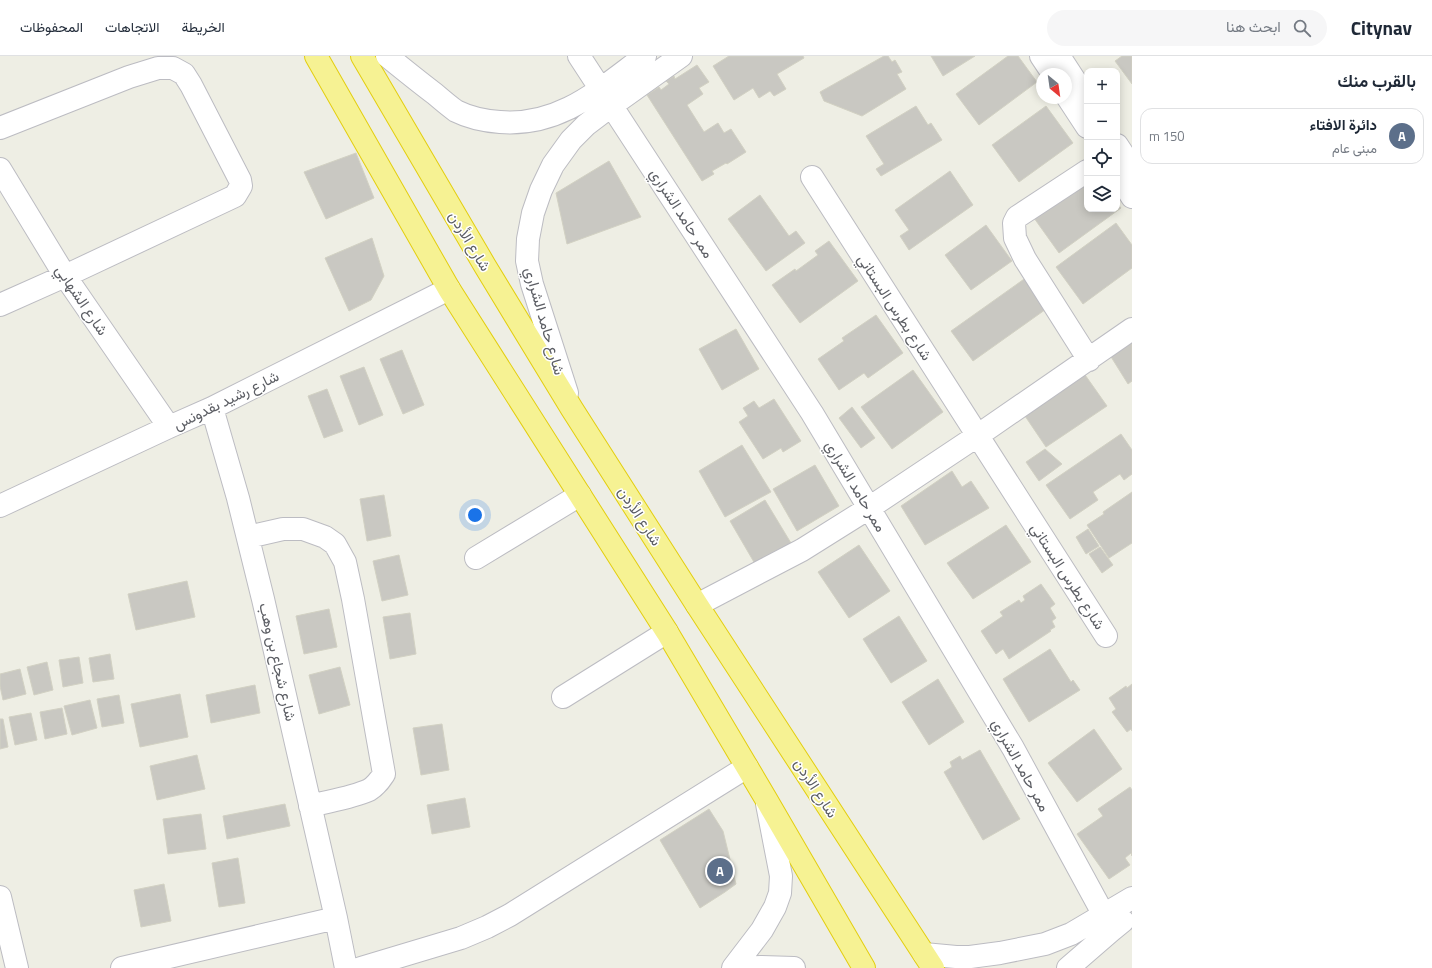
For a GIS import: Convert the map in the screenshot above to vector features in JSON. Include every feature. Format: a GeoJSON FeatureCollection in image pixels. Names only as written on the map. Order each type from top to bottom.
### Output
{"type":"FeatureCollection","features":[{"type":"Feature","properties":{"kind":"highway"},"geometry":{"type":"LineString","coordinates":[[316,56],[449,289],[667,632],[864,968]]}},
{"type":"Feature","properties":{"kind":"highway","name":"شارع الأردن"},"geometry":{"type":"LineString","coordinates":[[362,56],[481,260],[572,409],[928,961]]}},
{"type":"Feature","properties":{"kind":"street","name":"شارع حامد الشراري"},"geometry":{"type":"LineString","coordinates":[[387,56],[455,110],[472,118],[490,122],[509,123],[528,122],[549,118],[606,97],[682,56]]}},
{"type":"Feature","properties":{"kind":"street","name":"ممر حامد الشراري"},"geometry":{"type":"LineString","coordinates":[[580,56],[804,401],[1013,748],[1107,923]]}},
{"type":"Feature","properties":{"kind":"street","name":"شارع حامد الشراري"},"geometry":{"type":"LineString","coordinates":[[572,409],[532,284],[528,261],[528,239],[533,213],[541,190],[553,165],[571,140],[586,125],[606,97],[645,56]]}},
{"type":"Feature","properties":{"kind":"street"},"geometry":{"type":"LineString","coordinates":[[1041,56],[1049,68]]}},
{"type":"Feature","properties":{"kind":"street"},"geometry":{"type":"LineString","coordinates":[[1059,56],[1084,94]]}},
{"type":"Feature","properties":{"kind":"street"},"geometry":{"type":"LineString","coordinates":[[0,128],[129,77],[158,68],[173,68],[184,74],[191,85],[240,180],[241,186],[235,196],[0,305]]}},
{"type":"Feature","properties":{"kind":"street"},"geometry":{"type":"LineString","coordinates":[[1072,104],[1084,122]]}},
{"type":"Feature","properties":{"kind":"street","name":"شارع الشهابي"},"geometry":{"type":"LineString","coordinates":[[0,169],[65,276],[169,427]]}},
{"type":"Feature","properties":{"kind":"street"},"geometry":{"type":"LineString","coordinates":[[1084,173],[1017,217],[1014,223],[1015,238],[1025,259],[1088,360]]}},
{"type":"Feature","properties":{"kind":"street"},"geometry":{"type":"LineString","coordinates":[[1119,176],[1132,196]]}},
{"type":"Feature","properties":{"kind":"street","name":"شارع بطرس البستاني"},"geometry":{"type":"LineString","coordinates":[[812,177],[1106,636]]}},
{"type":"Feature","properties":{"kind":"street","name":"شارع رشيد بقدونس"},"geometry":{"type":"LineString","coordinates":[[0,506],[212,408],[449,289]]}},
{"type":"Feature","properties":{"kind":"street"},"geometry":{"type":"LineString","coordinates":[[697,605],[802,550],[869,508],[1132,330]]}},
{"type":"Feature","properties":{"kind":"street","name":"شارع شجاع بن وهب"},"geometry":{"type":"LineString","coordinates":[[212,408],[238,498],[264,599],[346,968]]}},
{"type":"Feature","properties":{"kind":"street"},"geometry":{"type":"LineString","coordinates":[[476,558],[580,495]]}},
{"type":"Feature","properties":{"kind":"street"},"geometry":{"type":"LineString","coordinates":[[248,537],[283,529],[303,529],[325,536],[335,544],[345,562],[384,774],[370,789],[348,797],[310,806]]}},
{"type":"Feature","properties":{"kind":"street"},"geometry":{"type":"LineString","coordinates":[[563,697],[667,632]]}},
{"type":"Feature","properties":{"kind":"street"},"geometry":{"type":"LineString","coordinates":[[361,968],[461,938],[498,921],[747,767]]}},
{"type":"Feature","properties":{"kind":"street"},"geometry":{"type":"LineString","coordinates":[[734,968],[762,930],[775,907],[780,893],[781,876],[766,799]]}},
{"type":"Feature","properties":{"kind":"street"},"geometry":{"type":"LineString","coordinates":[[0,897],[17,968]]}},
{"type":"Feature","properties":{"kind":"street"},"geometry":{"type":"LineString","coordinates":[[1068,968],[1107,923],[1132,898]]}},
{"type":"Feature","properties":{"kind":"street"},"geometry":{"type":"LineString","coordinates":[[928,961],[1000,953],[1045,944],[1071,934],[1132,915]]}},
{"type":"Feature","properties":{"kind":"street"},"geometry":{"type":"LineString","coordinates":[[122,968],[336,918]]}},
{"type":"Feature","properties":{"kind":"street"},"geometry":{"type":"LineString","coordinates":[[734,968],[794,968]]}},
{"type":"Feature","properties":{"kind":"building"},"geometry":{"type":"Polygon","coordinates":[[[729,56],[803,56],[804,58],[777,74],[786,89],[774,96],[770,91],[759,98],[753,88],[734,100],[713,66],[729,56]]]}},
{"type":"Feature","properties":{"kind":"building"},"geometry":{"type":"Polygon","coordinates":[[[884,56],[888,56],[892,62],[895,60],[902,72],[897,74],[906,89],[862,116],[824,101],[820,92],[884,56]]]}},
{"type":"Feature","properties":{"kind":"building"},"geometry":{"type":"Polygon","coordinates":[[[931,56],[975,56],[943,76],[931,56]]]}},
{"type":"Feature","properties":{"kind":"building"},"geometry":{"type":"Polygon","coordinates":[[[1008,56],[1018,56],[1036,81],[1036,83],[979,125],[956,94],[1008,56]]]}},
{"type":"Feature","properties":{"kind":"building"},"geometry":{"type":"Polygon","coordinates":[[[1122,56],[1132,56],[1132,84],[1115,61],[1122,56]]]}},
{"type":"Feature","properties":{"kind":"building"},"geometry":{"type":"Polygon","coordinates":[[[697,65],[709,82],[699,88],[703,94],[687,105],[704,132],[718,123],[724,133],[731,129],[746,152],[727,164],[726,163],[712,171],[714,174],[702,181],[647,95],[659,87],[661,90],[669,84],[666,81],[674,76],[675,79],[697,65]]]}},
{"type":"Feature","properties":{"kind":"building"},"geometry":{"type":"Polygon","coordinates":[[[916,106],[928,125],[931,123],[942,140],[881,176],[876,169],[884,164],[866,136],[916,106]]]}},
{"type":"Feature","properties":{"kind":"building"},"geometry":{"type":"Polygon","coordinates":[[[1046,106],[1073,143],[1019,182],[992,145],[1046,106]]]}},
{"type":"Feature","properties":{"kind":"building"},"geometry":{"type":"Polygon","coordinates":[[[356,153],[374,198],[326,219],[304,172],[356,153]]]}},
{"type":"Feature","properties":{"kind":"building"},"geometry":{"type":"Polygon","coordinates":[[[609,161],[641,217],[567,244],[556,193],[609,161]]]}},
{"type":"Feature","properties":{"kind":"building"},"geometry":{"type":"Polygon","coordinates":[[[950,171],[973,205],[909,250],[900,236],[909,230],[895,210],[950,171]]]}},
{"type":"Feature","properties":{"kind":"building"},"geometry":{"type":"Polygon","coordinates":[[[1084,182],[1084,212],[1115,212],[1059,253],[1034,218],[1084,182]]]}},
{"type":"Feature","properties":{"kind":"building"},"geometry":{"type":"Polygon","coordinates":[[[760,195],[789,236],[796,231],[805,243],[766,271],[728,219],[760,195]]]}},
{"type":"Feature","properties":{"kind":"building"},"geometry":{"type":"Polygon","coordinates":[[[1116,223],[1132,245],[1132,268],[1083,304],[1056,267],[1116,223]]]}},
{"type":"Feature","properties":{"kind":"building"},"geometry":{"type":"Polygon","coordinates":[[[986,225],[1012,261],[971,290],[945,255],[986,225]]]}},
{"type":"Feature","properties":{"kind":"building"},"geometry":{"type":"Polygon","coordinates":[[[372,238],[384,276],[371,300],[349,311],[325,258],[372,238]]]}},
{"type":"Feature","properties":{"kind":"building"},"geometry":{"type":"Polygon","coordinates":[[[829,241],[858,281],[800,323],[772,285],[795,269],[796,271],[818,255],[815,251],[829,241]]]}},
{"type":"Feature","properties":{"kind":"building"},"geometry":{"type":"Polygon","coordinates":[[[1027,277],[1049,307],[973,361],[951,331],[1027,277]]]}},
{"type":"Feature","properties":{"kind":"building"},"geometry":{"type":"Polygon","coordinates":[[[876,315],[903,353],[868,378],[864,373],[839,390],[818,359],[844,341],[842,338],[876,315]]]}},
{"type":"Feature","properties":{"kind":"building"},"geometry":{"type":"Polygon","coordinates":[[[736,329],[759,369],[722,390],[699,349],[736,329]]]}},
{"type":"Feature","properties":{"kind":"building"},"geometry":{"type":"Polygon","coordinates":[[[1132,337],[1132,381],[1128,384],[1108,352],[1132,337]]]}},
{"type":"Feature","properties":{"kind":"building"},"geometry":{"type":"Polygon","coordinates":[[[402,350],[424,405],[403,414],[380,359],[402,350]]]}},
{"type":"Feature","properties":{"kind":"building"},"geometry":{"type":"Polygon","coordinates":[[[364,367],[383,415],[359,425],[340,376],[364,367]]]}},
{"type":"Feature","properties":{"kind":"building"},"geometry":{"type":"Polygon","coordinates":[[[913,370],[943,412],[892,449],[861,407],[913,370]]]}},
{"type":"Feature","properties":{"kind":"building"},"geometry":{"type":"Polygon","coordinates":[[[1083,372],[1107,406],[1046,447],[1025,416],[1061,392],[1059,388],[1083,372]]]}},
{"type":"Feature","properties":{"kind":"building"},"geometry":{"type":"Polygon","coordinates":[[[327,389],[343,431],[324,438],[308,396],[327,389]]]}},
{"type":"Feature","properties":{"kind":"building"},"geometry":{"type":"Polygon","coordinates":[[[774,399],[801,441],[783,452],[781,448],[763,459],[739,422],[748,416],[743,408],[754,401],[759,408],[774,399]]]}},
{"type":"Feature","properties":{"kind":"building"},"geometry":{"type":"Polygon","coordinates":[[[852,407],[875,438],[861,448],[839,418],[852,407]]]}},
{"type":"Feature","properties":{"kind":"building"},"geometry":{"type":"Polygon","coordinates":[[[1121,434],[1132,450],[1132,474],[1124,480],[1120,474],[1093,492],[1098,500],[1070,519],[1046,485],[1121,434]]]}},
{"type":"Feature","properties":{"kind":"building"},"geometry":{"type":"Polygon","coordinates":[[[742,445],[771,492],[725,517],[699,471],[742,445]]]}},
{"type":"Feature","properties":{"kind":"building"},"geometry":{"type":"Polygon","coordinates":[[[1045,449],[1062,464],[1039,481],[1026,462],[1045,449]]]}},
{"type":"Feature","properties":{"kind":"building"},"geometry":{"type":"Polygon","coordinates":[[[815,465],[839,506],[797,531],[773,489],[815,465]]]}},
{"type":"Feature","properties":{"kind":"building"},"geometry":{"type":"Polygon","coordinates":[[[952,471],[962,487],[971,481],[989,508],[925,545],[901,506],[952,471]]]}},
{"type":"Feature","properties":{"kind":"building"},"geometry":{"type":"Polygon","coordinates":[[[1132,492],[1132,543],[1109,558],[1087,525],[1132,492]]]}},
{"type":"Feature","properties":{"kind":"building"},"geometry":{"type":"Polygon","coordinates":[[[384,495],[391,536],[367,541],[360,499],[384,495]]]}},
{"type":"Feature","properties":{"kind":"building"},"geometry":{"type":"Polygon","coordinates":[[[765,500],[794,548],[758,569],[730,521],[765,500]]]}},
{"type":"Feature","properties":{"kind":"building"},"geometry":{"type":"Polygon","coordinates":[[[1006,525],[1031,562],[973,599],[947,563],[1006,525]]]}},
{"type":"Feature","properties":{"kind":"building"},"geometry":{"type":"Polygon","coordinates":[[[1088,529],[1099,546],[1086,554],[1076,537],[1088,529]]]}},
{"type":"Feature","properties":{"kind":"building"},"geometry":{"type":"Polygon","coordinates":[[[859,545],[890,591],[849,618],[818,572],[859,545]]]}},
{"type":"Feature","properties":{"kind":"building"},"geometry":{"type":"Polygon","coordinates":[[[1100,547],[1113,565],[1102,573],[1089,554],[1100,547]]]}},
{"type":"Feature","properties":{"kind":"building"},"geometry":{"type":"Polygon","coordinates":[[[399,555],[408,595],[382,601],[373,561],[399,555]]]}},
{"type":"Feature","properties":{"kind":"building"},"geometry":{"type":"Polygon","coordinates":[[[187,581],[195,617],[136,630],[128,594],[187,581]]]}},
{"type":"Feature","properties":{"kind":"building"},"geometry":{"type":"Polygon","coordinates":[[[1041,584],[1055,604],[1050,608],[1056,618],[1052,621],[1055,627],[1009,659],[1003,649],[996,654],[981,631],[1003,616],[1000,612],[1019,600],[1021,603],[1025,600],[1023,596],[1041,584]]]}},
{"type":"Feature","properties":{"kind":"building"},"geometry":{"type":"Polygon","coordinates":[[[329,609],[337,647],[304,654],[296,616],[329,609]]]}},
{"type":"Feature","properties":{"kind":"building"},"geometry":{"type":"Polygon","coordinates":[[[410,613],[416,654],[390,659],[383,617],[410,613]]]}},
{"type":"Feature","properties":{"kind":"building"},"geometry":{"type":"Polygon","coordinates":[[[899,616],[927,661],[891,683],[863,639],[899,616]]]}},
{"type":"Feature","properties":{"kind":"building"},"geometry":{"type":"Polygon","coordinates":[[[1050,649],[1071,682],[1073,680],[1080,690],[1029,722],[1003,679],[1050,649]]]}},
{"type":"Feature","properties":{"kind":"building"},"geometry":{"type":"Polygon","coordinates":[[[110,654],[114,679],[93,682],[89,658],[110,654]]]}},
{"type":"Feature","properties":{"kind":"building"},"geometry":{"type":"Polygon","coordinates":[[[79,657],[83,683],[63,687],[59,660],[79,657]]]}},
{"type":"Feature","properties":{"kind":"building"},"geometry":{"type":"Polygon","coordinates":[[[47,662],[53,690],[34,695],[27,667],[47,662]]]}},
{"type":"Feature","properties":{"kind":"building"},"geometry":{"type":"Polygon","coordinates":[[[340,667],[350,705],[319,714],[309,675],[340,667]]]}},
{"type":"Feature","properties":{"kind":"building"},"geometry":{"type":"Polygon","coordinates":[[[20,669],[26,694],[3,700],[0,686],[0,674],[20,669]]]}},
{"type":"Feature","properties":{"kind":"building"},"geometry":{"type":"Polygon","coordinates":[[[938,679],[964,722],[929,745],[902,702],[938,679]]]}},
{"type":"Feature","properties":{"kind":"building"},"geometry":{"type":"Polygon","coordinates":[[[1132,684],[1132,731],[1131,729],[1127,732],[1112,712],[1116,709],[1109,698],[1126,686],[1127,688],[1132,684]]]}},
{"type":"Feature","properties":{"kind":"building"},"geometry":{"type":"Polygon","coordinates":[[[255,685],[260,713],[211,723],[206,695],[255,685]]]}},
{"type":"Feature","properties":{"kind":"building"},"geometry":{"type":"Polygon","coordinates":[[[180,694],[188,737],[140,747],[131,704],[180,694]]]}},
{"type":"Feature","properties":{"kind":"building"},"geometry":{"type":"Polygon","coordinates":[[[119,695],[124,723],[102,727],[97,699],[119,695]]]}},
{"type":"Feature","properties":{"kind":"building"},"geometry":{"type":"Polygon","coordinates":[[[90,700],[97,728],[72,735],[64,706],[90,700]]]}},
{"type":"Feature","properties":{"kind":"building"},"geometry":{"type":"Polygon","coordinates":[[[62,708],[67,734],[45,739],[40,712],[62,708]]]}},
{"type":"Feature","properties":{"kind":"building"},"geometry":{"type":"Polygon","coordinates":[[[31,713],[37,740],[15,745],[9,717],[31,713]]]}},
{"type":"Feature","properties":{"kind":"building"},"geometry":{"type":"Polygon","coordinates":[[[0,719],[3,719],[8,747],[0,749],[0,719]]]}},
{"type":"Feature","properties":{"kind":"building"},"geometry":{"type":"Polygon","coordinates":[[[442,724],[449,770],[421,775],[413,728],[442,724]]]}},
{"type":"Feature","properties":{"kind":"building"},"geometry":{"type":"Polygon","coordinates":[[[1094,729],[1122,769],[1077,802],[1048,763],[1094,729]]]}},
{"type":"Feature","properties":{"kind":"building"},"geometry":{"type":"Polygon","coordinates":[[[980,750],[1020,819],[983,840],[944,772],[952,767],[950,762],[960,756],[962,760],[980,750]]]}},
{"type":"Feature","properties":{"kind":"building"},"geometry":{"type":"Polygon","coordinates":[[[197,755],[205,789],[157,800],[150,766],[197,755]]]}},
{"type":"Feature","properties":{"kind":"building"},"geometry":{"type":"Polygon","coordinates":[[[1130,787],[1132,790],[1132,856],[1131,853],[1125,858],[1130,865],[1109,879],[1077,834],[1103,816],[1098,809],[1130,787]]]}},
{"type":"Feature","properties":{"kind":"building"},"geometry":{"type":"Polygon","coordinates":[[[465,798],[470,827],[432,834],[427,805],[465,798]]]}},
{"type":"Feature","properties":{"kind":"building"},"geometry":{"type":"Polygon","coordinates":[[[285,804],[290,826],[227,839],[223,816],[285,804]]]}},
{"type":"Feature","properties":{"kind":"building"},"geometry":{"type":"Polygon","coordinates":[[[709,809],[723,831],[736,884],[700,908],[660,840],[709,809]]]}},
{"type":"Feature","properties":{"kind":"building"},"geometry":{"type":"Polygon","coordinates":[[[201,814],[206,849],[168,854],[163,819],[201,814]]]}},
{"type":"Feature","properties":{"kind":"building"},"geometry":{"type":"Polygon","coordinates":[[[238,858],[245,903],[219,907],[212,863],[238,858]]]}},
{"type":"Feature","properties":{"kind":"building"},"geometry":{"type":"Polygon","coordinates":[[[164,884],[171,921],[141,927],[134,890],[164,884]]]}},
{"type":"Feature","properties":{"kind":"place","name":"دائرة الافتاء"},"geometry":{"type":"Point","coordinates":[720,871]}}]}
